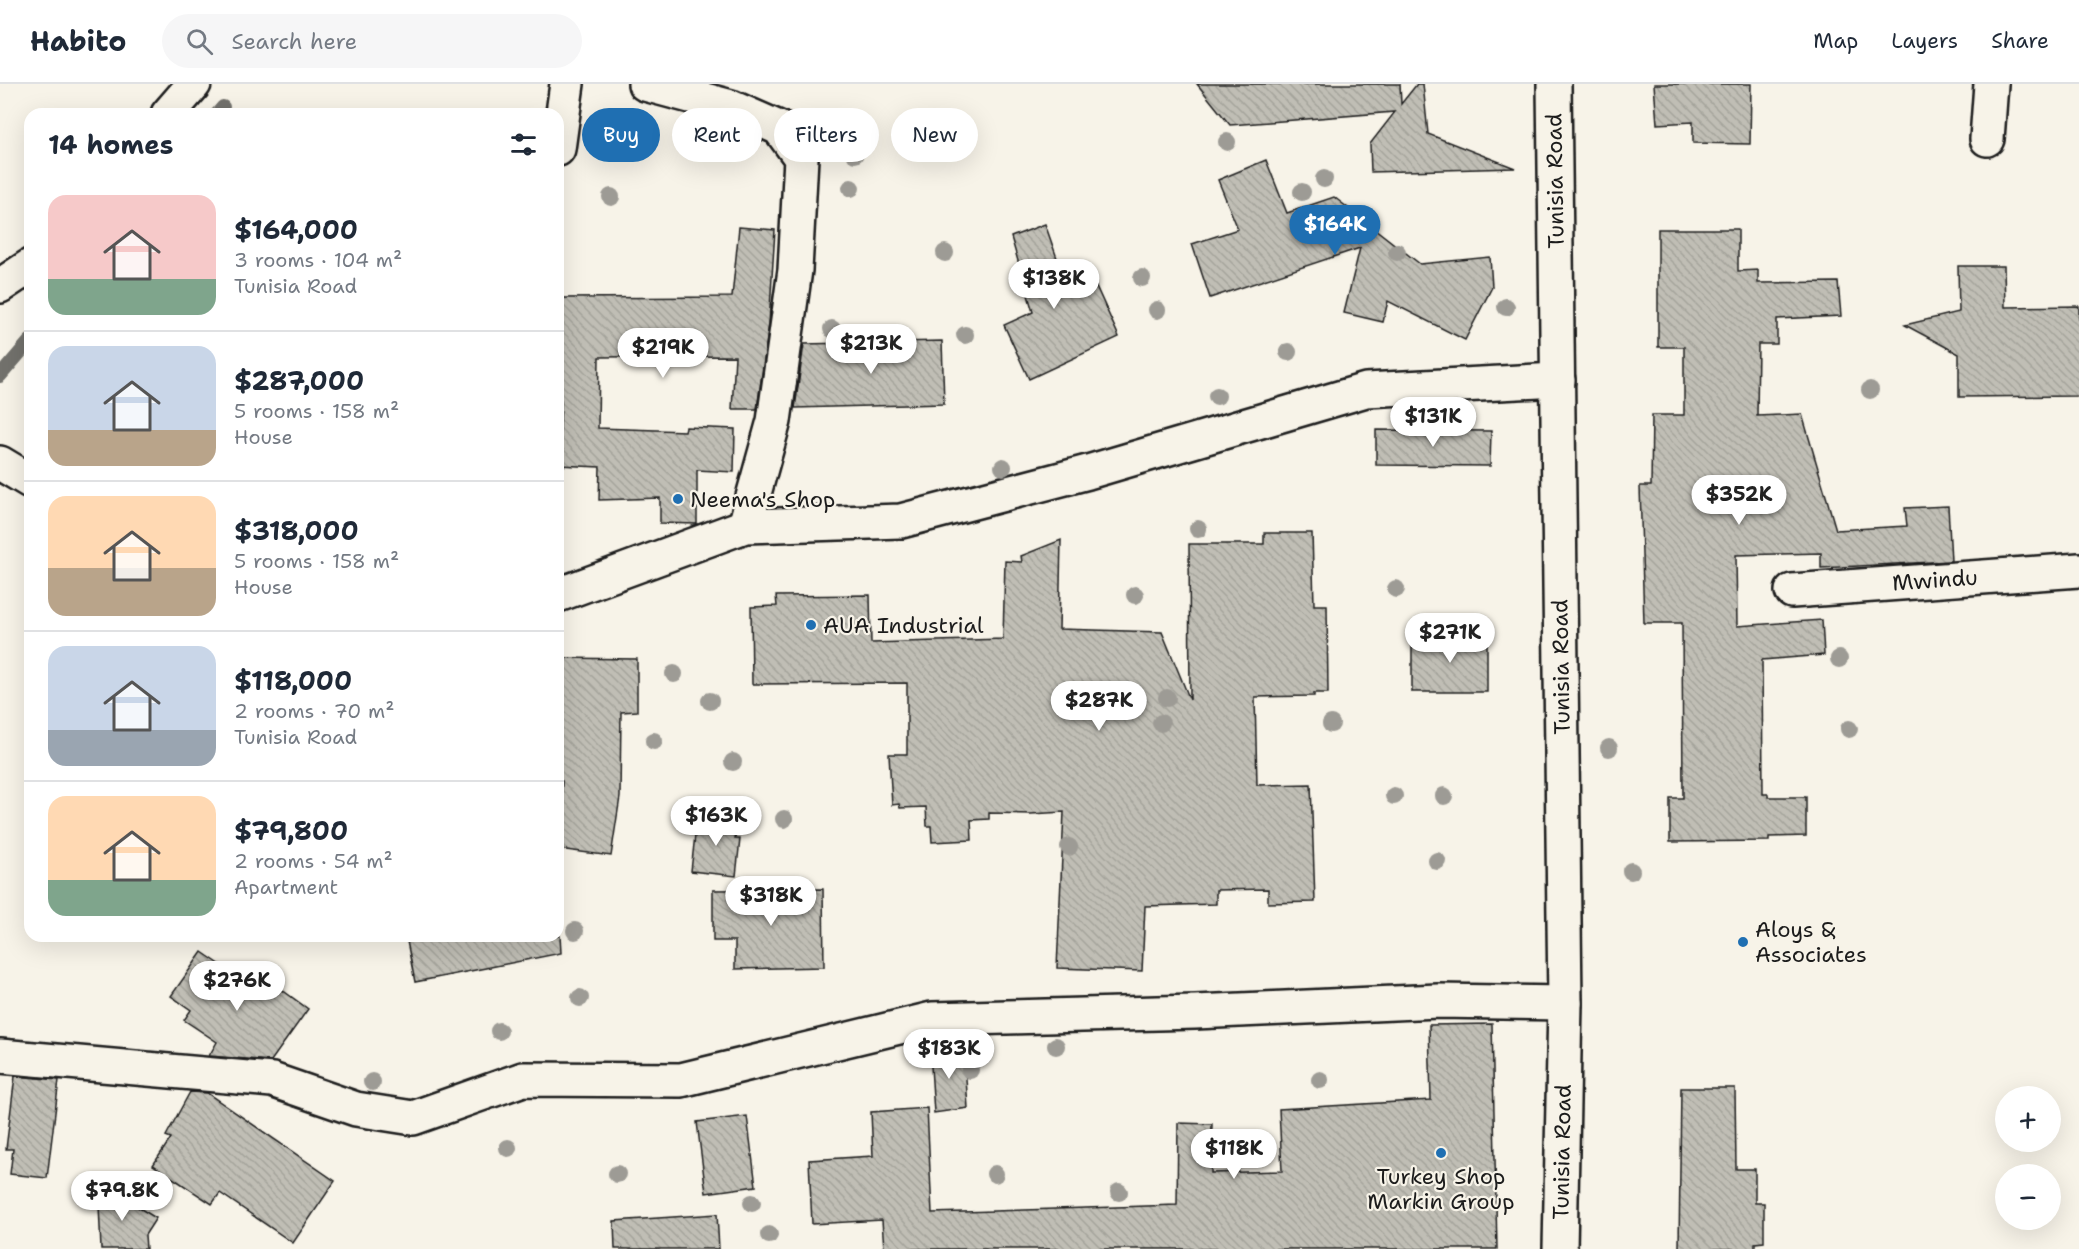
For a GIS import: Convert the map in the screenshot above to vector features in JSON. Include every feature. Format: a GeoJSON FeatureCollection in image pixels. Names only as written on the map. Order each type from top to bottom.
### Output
{"type":"FeatureCollection","features":[{"type":"Feature","properties":{"kind":"street"},"geometry":{"type":"LineString","coordinates":[[173,108],[194,84]]}},
{"type":"Feature","properties":{"kind":"street"},"geometry":{"type":"LineString","coordinates":[[564,108],[567,84]]}},
{"type":"Feature","properties":{"kind":"street"},"geometry":{"type":"LineString","coordinates":[[645,84],[731,107],[778,128],[801,158],[795,270],[774,421],[745,526]]}},
{"type":"Feature","properties":{"kind":"street","name":"Tunisia Road"},"geometry":{"type":"LineString","coordinates":[[1554,84],[1565,1003],[1560,1249]]}},
{"type":"Feature","properties":{"kind":"street"},"geometry":{"type":"LineString","coordinates":[[1987,139],[1991,84]]}},
{"type":"Feature","properties":{"kind":"street"},"geometry":{"type":"LineString","coordinates":[[0,286],[24,270]]}},
{"type":"Feature","properties":{"kind":"street"},"geometry":{"type":"LineString","coordinates":[[564,593],[745,526],[901,521],[1088,472],[1366,390],[1558,380]]}},
{"type":"Feature","properties":{"kind":"street"},"geometry":{"type":"LineString","coordinates":[[0,463],[24,477]]}},
{"type":"Feature","properties":{"kind":"street","name":"Mwindu"},"geometry":{"type":"LineString","coordinates":[[1792,591],[2079,570]]}},
{"type":"Feature","properties":{"kind":"street"},"geometry":{"type":"LineString","coordinates":[[0,1056],[272,1080],[356,1109],[413,1118],[523,1079],[681,1080],[932,1019],[1195,1012],[1438,1001],[1565,1003]]}},
{"type":"Feature","properties":{"kind":"building"},"geometry":{"type":"Polygon","coordinates":[[[1197,84],[1400,84],[1401,104],[1417,84],[1423,84],[1428,134],[1515,168],[1371,172],[1370,144],[1395,112],[1230,125],[1197,84]]]}},
{"type":"Feature","properties":{"kind":"building"},"geometry":{"type":"Polygon","coordinates":[[[1654,84],[1751,84],[1750,144],[1693,143],[1693,122],[1657,124],[1654,84]]]}},
{"type":"Feature","properties":{"kind":"building"},"geometry":{"type":"Polygon","coordinates":[[[1266,160],[1287,213],[1334,197],[1420,264],[1490,257],[1492,287],[1465,340],[1388,301],[1383,322],[1344,313],[1360,248],[1210,298],[1192,244],[1238,229],[1218,180],[1266,160]]]}},
{"type":"Feature","properties":{"kind":"building"},"geometry":{"type":"Polygon","coordinates":[[[1045,224],[1070,295],[1095,284],[1119,337],[1029,379],[1004,325],[1033,312],[1011,237],[1045,224]]]}},
{"type":"Feature","properties":{"kind":"building"},"geometry":{"type":"Polygon","coordinates":[[[739,227],[775,230],[769,324],[757,409],[732,409],[735,356],[599,357],[598,428],[685,431],[686,427],[735,429],[734,472],[697,470],[697,524],[660,523],[660,498],[599,500],[600,467],[564,465],[564,298],[732,297],[739,227]]]}},
{"type":"Feature","properties":{"kind":"building"},"geometry":{"type":"Polygon","coordinates":[[[1658,229],[1738,229],[1738,271],[1758,270],[1758,283],[1838,282],[1841,316],[1777,319],[1777,344],[1758,344],[1757,416],[1802,414],[1836,530],[1907,526],[1905,508],[1948,506],[1951,561],[1821,568],[1821,553],[1736,555],[1737,626],[1822,620],[1824,655],[1762,660],[1763,794],[1768,794],[1768,797],[1806,797],[1806,836],[1769,837],[1769,841],[1670,842],[1670,798],[1683,798],[1682,623],[1644,623],[1640,486],[1651,486],[1652,415],[1684,415],[1684,347],[1658,347],[1658,229]]]}},
{"type":"Feature","properties":{"kind":"building"},"geometry":{"type":"Polygon","coordinates":[[[1958,266],[2004,266],[2005,307],[2079,306],[2079,396],[1959,397],[1959,354],[1905,325],[1959,312],[1958,266]]]}},
{"type":"Feature","properties":{"kind":"building"},"geometry":{"type":"Polygon","coordinates":[[[942,341],[944,404],[795,408],[804,344],[942,341]]]}},
{"type":"Feature","properties":{"kind":"building"},"geometry":{"type":"Polygon","coordinates":[[[1376,430],[1491,431],[1490,466],[1376,465],[1376,430]]]}},
{"type":"Feature","properties":{"kind":"building"},"geometry":{"type":"Polygon","coordinates":[[[1264,533],[1312,533],[1314,605],[1327,605],[1328,693],[1314,693],[1314,696],[1255,697],[1257,785],[1311,784],[1315,902],[1268,903],[1268,889],[1216,890],[1216,904],[1145,906],[1142,971],[1057,968],[1064,812],[989,813],[989,819],[971,820],[972,840],[932,842],[931,826],[927,826],[926,807],[900,808],[899,804],[892,805],[889,754],[907,754],[907,683],[752,684],[751,607],[777,606],[776,596],[870,595],[871,643],[1003,639],[1005,561],[1022,562],[1021,556],[1061,540],[1059,629],[1162,632],[1190,700],[1189,544],[1264,544],[1264,533]]]}},
{"type":"Feature","properties":{"kind":"building"},"geometry":{"type":"Polygon","coordinates":[[[1412,637],[1487,637],[1487,692],[1412,692],[1412,637]]]}},
{"type":"Feature","properties":{"kind":"building"},"geometry":{"type":"Polygon","coordinates":[[[564,658],[637,659],[637,711],[621,712],[620,797],[611,856],[564,850],[564,658]]]}},
{"type":"Feature","properties":{"kind":"building"},"geometry":{"type":"Polygon","coordinates":[[[697,817],[737,822],[735,839],[740,839],[736,876],[691,871],[697,817]]]}},
{"type":"Feature","properties":{"kind":"building"},"geometry":{"type":"Polygon","coordinates":[[[823,889],[824,967],[735,969],[735,941],[713,941],[713,890],[823,889]]]}},
{"type":"Feature","properties":{"kind":"building"},"geometry":{"type":"Polygon","coordinates":[[[407,942],[560,942],[561,953],[415,982],[407,942]]]}},
{"type":"Feature","properties":{"kind":"building"},"geometry":{"type":"Polygon","coordinates":[[[202,952],[259,991],[267,979],[308,1009],[271,1061],[209,1056],[217,1042],[184,1020],[191,1010],[171,996],[202,952]]]}},
{"type":"Feature","properties":{"kind":"building"},"geometry":{"type":"Polygon","coordinates":[[[1492,1024],[1497,1249],[884,1249],[882,1220],[812,1224],[809,1160],[873,1156],[871,1112],[927,1108],[932,1213],[1177,1205],[1178,1123],[1212,1124],[1211,1173],[1282,1171],[1279,1109],[1431,1100],[1429,1025],[1492,1024]]]}},
{"type":"Feature","properties":{"kind":"building"},"geometry":{"type":"Polygon","coordinates":[[[964,1049],[968,1108],[934,1113],[930,1051],[964,1049]]]}},
{"type":"Feature","properties":{"kind":"building"},"geometry":{"type":"Polygon","coordinates":[[[15,1076],[59,1080],[47,1178],[10,1174],[13,1149],[6,1149],[15,1076]]]}},
{"type":"Feature","properties":{"kind":"building"},"geometry":{"type":"Polygon","coordinates":[[[1681,1088],[1735,1088],[1736,1169],[1755,1169],[1755,1203],[1764,1203],[1764,1242],[1755,1243],[1755,1249],[1679,1249],[1681,1088]]]}},
{"type":"Feature","properties":{"kind":"building"},"geometry":{"type":"Polygon","coordinates":[[[190,1092],[207,1093],[335,1181],[293,1243],[220,1193],[212,1204],[153,1165],[171,1138],[166,1136],[190,1092]]]}},
{"type":"Feature","properties":{"kind":"building"},"geometry":{"type":"Polygon","coordinates":[[[747,1116],[756,1186],[706,1193],[697,1122],[747,1116]]]}},
{"type":"Feature","properties":{"kind":"building"},"geometry":{"type":"Polygon","coordinates":[[[98,1183],[156,1218],[145,1235],[146,1249],[101,1249],[98,1183]]]}},
{"type":"Feature","properties":{"kind":"building"},"geometry":{"type":"Polygon","coordinates":[[[717,1214],[719,1249],[615,1249],[614,1221],[717,1214]]]}},
{"type":"Feature","properties":{"kind":"waterway"},"geometry":{"type":"LineString","coordinates":[[0,376],[24,348]]}},
{"type":"Feature","properties":{"kind":"place","name":"Neema's Shop"},"geometry":{"type":"Point","coordinates":[678,499]}},
{"type":"Feature","properties":{"kind":"place","name":"AUA Industrial"},"geometry":{"type":"Point","coordinates":[811,625]}},
{"type":"Feature","properties":{"kind":"place","name":"Aloys & Associates"},"geometry":{"type":"Point","coordinates":[1743,942]}},
{"type":"Feature","properties":{"kind":"place","name":"Turkey Shop Markin Group"},"geometry":{"type":"Point","coordinates":[1441,1153]}}]}
